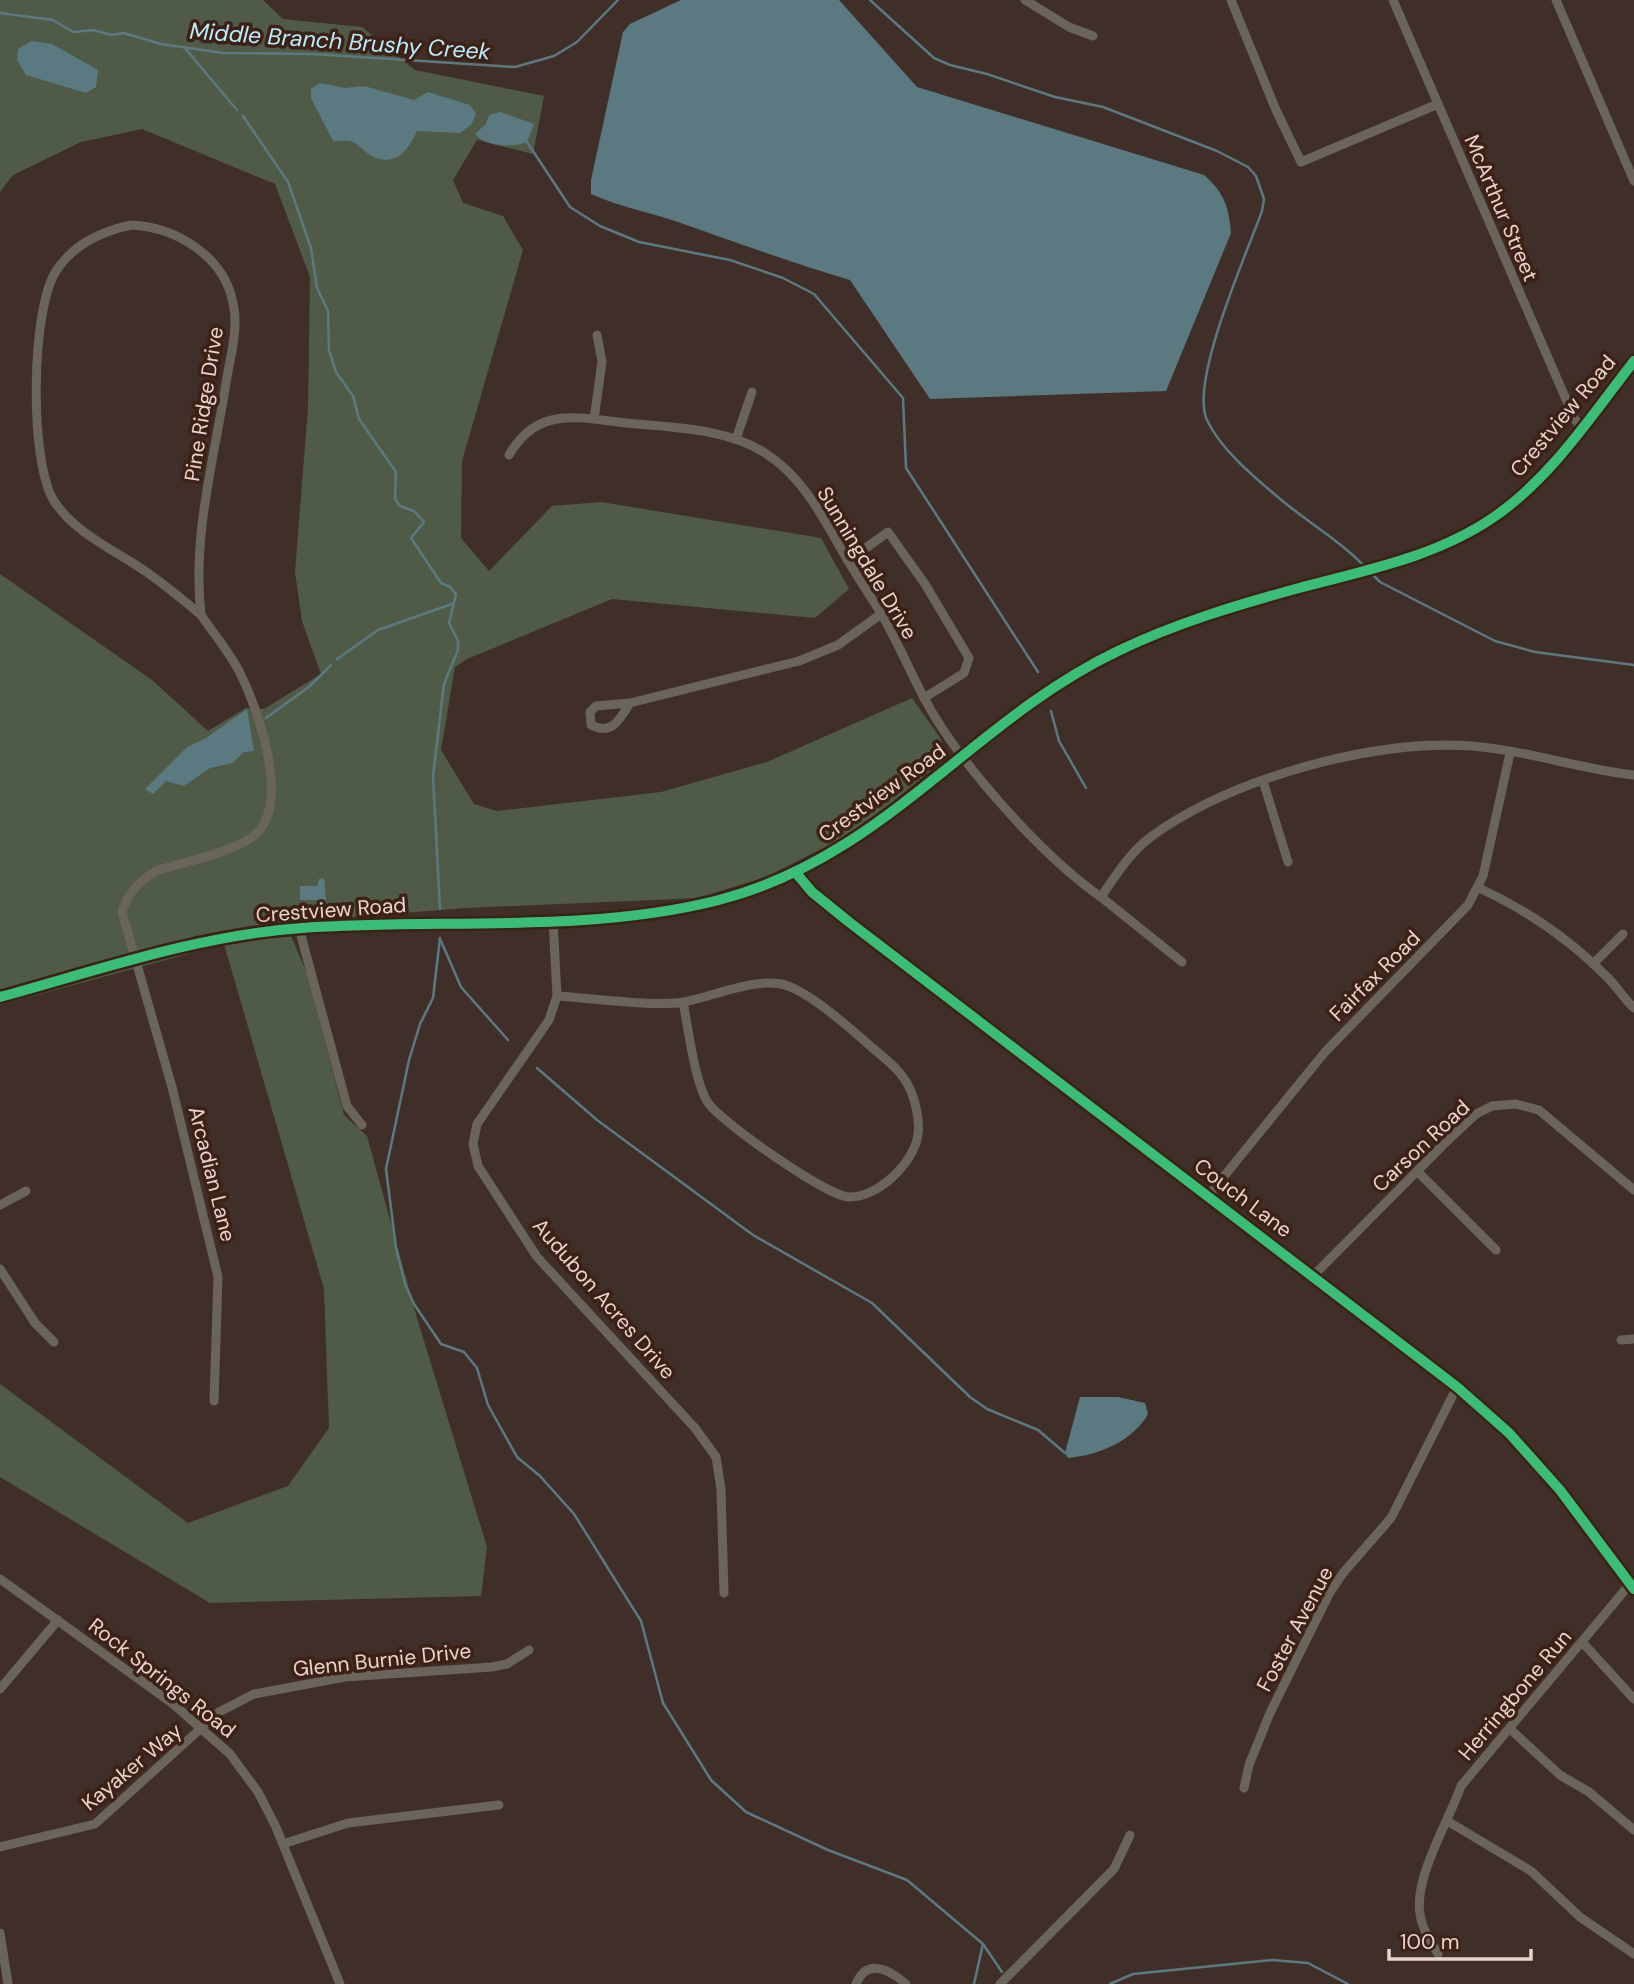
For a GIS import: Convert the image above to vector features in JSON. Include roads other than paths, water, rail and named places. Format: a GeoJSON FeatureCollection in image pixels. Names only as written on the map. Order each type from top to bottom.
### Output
{"type":"FeatureCollection","features":[{"type":"Feature","properties":{"kind":"street"},"geometry":{"type":"LineString","coordinates":[[1025,0],[1069,27],[1093,36]]}},
{"type":"Feature","properties":{"kind":"street"},"geometry":{"type":"LineString","coordinates":[[1231,0],[1276,110],[1301,162],[1438,104]]}},
{"type":"Feature","properties":{"kind":"street","name":"McArthur Street"},"geometry":{"type":"LineString","coordinates":[[1393,0],[1554,373],[1576,420],[1582,427]]}},
{"type":"Feature","properties":{"kind":"street"},"geometry":{"type":"LineString","coordinates":[[1556,0],[1634,181]]}},
{"type":"Feature","properties":{"kind":"street","name":"Pine Ridge Drive"},"geometry":{"type":"LineString","coordinates":[[135,960],[122,912],[126,898],[156,870],[250,838],[262,826],[269,805],[271,784],[268,757],[252,700],[239,671],[201,615],[65,515],[45,482],[39,457],[40,321],[46,290],[62,262],[84,242],[104,232],[131,225],[165,230],[195,247],[217,268],[233,300],[233,341],[197,550],[201,615]]}},
{"type":"Feature","properties":{"kind":"street"},"geometry":{"type":"LineString","coordinates":[[594,419],[602,362],[597,335]]}},
{"type":"Feature","properties":{"kind":"street","name":"Crestview Road"},"geometry":{"type":"LineString","coordinates":[[0,997],[216,940],[299,928],[553,920],[657,913],[722,900],[796,873],[847,846],[1062,682],[1118,651],[1199,618],[1433,550],[1499,514],[1531,487],[1634,361]]}},
{"type":"Feature","properties":{"kind":"street"},"geometry":{"type":"LineString","coordinates":[[736,439],[752,392]]}},
{"type":"Feature","properties":{"kind":"street","name":"Sunningdale Drive"},"geometry":{"type":"LineString","coordinates":[[509,456],[527,431],[542,421],[594,419],[736,439],[765,453],[789,473],[810,496],[881,614],[924,698],[964,756],[1036,841],[1070,875],[1182,962]]}},
{"type":"Feature","properties":{"kind":"street"},"geometry":{"type":"LineString","coordinates":[[848,561],[888,532],[925,584],[969,658],[964,673],[924,698]]}},
{"type":"Feature","properties":{"kind":"street"},"geometry":{"type":"LineString","coordinates":[[630,703],[758,674],[799,661],[838,645],[881,614]]}},
{"type":"Feature","properties":{"kind":"street"},"geometry":{"type":"LineString","coordinates":[[1101,897],[1137,849],[1152,836],[1189,814],[1263,781],[1334,758],[1384,748],[1446,745],[1510,753],[1634,775]]}},
{"type":"Feature","properties":{"kind":"street","name":"Fairfax Road"},"geometry":{"type":"LineString","coordinates":[[1209,1196],[1296,1085],[1460,914],[1479,888],[1492,844],[1510,753]]}},
{"type":"Feature","properties":{"kind":"street"},"geometry":{"type":"LineString","coordinates":[[1263,781],[1288,862]]}},
{"type":"Feature","properties":{"kind":"street","name":"Couch Lane"},"geometry":{"type":"LineString","coordinates":[[796,873],[812,892],[849,922],[1458,1387],[1509,1433],[1560,1490],[1632,1586]]}},
{"type":"Feature","properties":{"kind":"street"},"geometry":{"type":"LineString","coordinates":[[1479,888],[1518,905],[1555,929],[1593,964],[1634,1008]]}},
{"type":"Feature","properties":{"kind":"street","name":"Audubon Acres Drive"},"geometry":{"type":"LineString","coordinates":[[553,920],[557,996],[549,1020],[477,1124],[474,1144],[478,1166],[537,1256],[695,1428],[716,1457],[721,1489],[724,1593]]}},
{"type":"Feature","properties":{"kind":"street"},"geometry":{"type":"LineString","coordinates":[[299,928],[346,1106],[362,1125]]}},
{"type":"Feature","properties":{"kind":"street"},"geometry":{"type":"LineString","coordinates":[[1593,964],[1623,934]]}},
{"type":"Feature","properties":{"kind":"street","name":"Arcadian Lane"},"geometry":{"type":"LineString","coordinates":[[135,960],[172,1087],[218,1277],[214,1401]]}},
{"type":"Feature","properties":{"kind":"street"},"geometry":{"type":"LineString","coordinates":[[557,996],[683,1002],[746,985],[787,985],[840,1020],[895,1068],[909,1086],[916,1109],[918,1135],[906,1160],[887,1185],[853,1198],[838,1196],[770,1153],[709,1104],[696,1066],[683,1002]]}},
{"type":"Feature","properties":{"kind":"street","name":"Carson Road"},"geometry":{"type":"LineString","coordinates":[[1313,1276],[1476,1114],[1492,1106],[1516,1104],[1539,1110],[1634,1190]]}},
{"type":"Feature","properties":{"kind":"street"},"geometry":{"type":"LineString","coordinates":[[1418,1172],[1496,1250]]}},
{"type":"Feature","properties":{"kind":"street"},"geometry":{"type":"LineString","coordinates":[[0,1205],[26,1191]]}},
{"type":"Feature","properties":{"kind":"street"},"geometry":{"type":"LineString","coordinates":[[0,1269],[34,1323],[54,1342]]}},
{"type":"Feature","properties":{"kind":"street"},"geometry":{"type":"LineString","coordinates":[[1621,1340],[1634,1339]]}},
{"type":"Feature","properties":{"kind":"street","name":"Foster Avenue"},"geometry":{"type":"LineString","coordinates":[[1244,1788],[1249,1765],[1270,1713],[1329,1594],[1343,1573],[1391,1518],[1439,1418],[1458,1387]]}},
{"type":"Feature","properties":{"kind":"street","name":"Rock Springs Road"},"geometry":{"type":"LineString","coordinates":[[0,1578],[204,1729],[245,1773],[283,1844],[340,1984]]}},
{"type":"Feature","properties":{"kind":"street","name":"Herringbone Run"},"geometry":{"type":"LineString","coordinates":[[1438,1954],[1420,1914],[1420,1891],[1427,1864],[1449,1822],[1461,1786],[1487,1752],[1510,1729],[1632,1586]]}},
{"type":"Feature","properties":{"kind":"street"},"geometry":{"type":"LineString","coordinates":[[0,1689],[58,1619]]}},
{"type":"Feature","properties":{"kind":"street"},"geometry":{"type":"LineString","coordinates":[[1583,1643],[1634,1699]]}},
{"type":"Feature","properties":{"kind":"street","name":"Glenn Burnie Drive"},"geometry":{"type":"LineString","coordinates":[[204,1729],[219,1712],[237,1700],[274,1688],[345,1677],[492,1667],[507,1664],[529,1650]]}},
{"type":"Feature","properties":{"kind":"street","name":"Kayaker Way"},"geometry":{"type":"LineString","coordinates":[[0,1847],[95,1824],[204,1729]]}},
{"type":"Feature","properties":{"kind":"street"},"geometry":{"type":"LineString","coordinates":[[1510,1729],[1560,1775],[1589,1792],[1634,1830]]}},
{"type":"Feature","properties":{"kind":"street"},"geometry":{"type":"LineString","coordinates":[[283,1844],[348,1823],[499,1805]]}},
{"type":"Feature","properties":{"kind":"street"},"geometry":{"type":"LineString","coordinates":[[1449,1822],[1531,1871],[1580,1917],[1634,1954]]}},
{"type":"Feature","properties":{"kind":"street"},"geometry":{"type":"LineString","coordinates":[[1000,1984],[1114,1869],[1129,1835]]}},
{"type":"Feature","properties":{"kind":"street"},"geometry":{"type":"LineString","coordinates":[[0,1933],[8,1984]]}},
{"type":"Feature","properties":{"kind":"street"},"geometry":{"type":"LineString","coordinates":[[856,1984],[863,1972],[874,1967],[895,1975],[906,1984]]}},
{"type":"Feature","properties":{"kind":"water"},"geometry":{"type":"Polygon","coordinates":[[[681,0],[839,0],[917,87],[1204,175],[1224,201],[1231,233],[1166,391],[930,399],[850,280],[591,194],[591,180],[623,32],[630,24],[681,0]]]}},
{"type":"Feature","properties":{"kind":"water"},"geometry":{"type":"Polygon","coordinates":[[[31,41],[52,44],[98,70],[96,87],[86,93],[26,75],[17,60],[18,49],[31,41]]]}},
{"type":"Feature","properties":{"kind":"water"},"geometry":{"type":"Polygon","coordinates":[[[320,83],[345,88],[364,86],[414,100],[428,92],[470,105],[476,114],[471,125],[460,133],[417,131],[404,152],[384,160],[367,153],[352,142],[333,141],[311,98],[311,89],[320,83]]]}},
{"type":"Feature","properties":{"kind":"water"},"geometry":{"type":"Polygon","coordinates":[[[500,112],[534,124],[527,142],[500,145],[486,142],[475,134],[486,124],[489,115],[500,112]]]}},
{"type":"Feature","properties":{"kind":"water"},"geometry":{"type":"Polygon","coordinates":[[[247,709],[254,751],[244,752],[232,763],[210,768],[184,786],[166,781],[153,794],[145,789],[187,747],[206,738],[247,709]]]}},
{"type":"Feature","properties":{"kind":"water"},"geometry":{"type":"Polygon","coordinates":[[[324,878],[326,900],[300,900],[300,886],[317,886],[319,879],[324,878]]]}},
{"type":"Feature","properties":{"kind":"water"},"geometry":{"type":"Polygon","coordinates":[[[1080,1397],[1118,1397],[1145,1403],[1148,1414],[1134,1432],[1114,1445],[1091,1454],[1068,1458],[1065,1453],[1080,1397]]]}},
{"type":"Feature","properties":{"kind":"waterway","name":"Middle Branch Brushy Creek"},"geometry":{"type":"LineString","coordinates":[[0,13],[53,20],[73,32],[93,30],[111,35],[124,33],[161,44],[223,53],[314,54],[515,67],[554,56],[577,42],[618,0]]}},
{"type":"Feature","properties":{"kind":"waterway","name":"Middle Branch Brushy Creek"},"geometry":{"type":"LineString","coordinates":[[870,0],[934,58],[1055,97],[1103,107],[1217,151],[1248,167],[1256,176],[1264,199],[1262,211],[1213,348],[1206,377],[1204,402],[1207,420],[1229,452],[1249,472],[1366,568]]}},
{"type":"Feature","properties":{"kind":"waterway"},"geometry":{"type":"LineString","coordinates":[[184,47],[237,110]]}},
{"type":"Feature","properties":{"kind":"waterway"},"geometry":{"type":"LineString","coordinates":[[243,116],[288,182],[311,248],[317,288],[328,311],[329,350],[336,372],[353,396],[359,419],[396,472],[395,499],[400,506],[414,511],[424,522],[411,538],[441,583],[456,594],[449,623],[458,641],[458,650],[444,684],[433,776],[440,909]]}},
{"type":"Feature","properties":{"kind":"waterway"},"geometry":{"type":"LineString","coordinates":[[527,142],[570,207],[600,226],[639,242],[730,260],[783,278],[814,294],[903,398],[906,468],[1038,672]]}},
{"type":"Feature","properties":{"kind":"waterway","name":"Middle Branch Brushy Creek"},"geometry":{"type":"LineString","coordinates":[[1371,573],[1380,582],[1495,641],[1535,652],[1634,665]]}},
{"type":"Feature","properties":{"kind":"waterway"},"geometry":{"type":"LineString","coordinates":[[337,659],[378,630],[452,604]]}},
{"type":"Feature","properties":{"kind":"waterway"},"geometry":{"type":"LineString","coordinates":[[266,718],[310,686],[331,665]]}},
{"type":"Feature","properties":{"kind":"waterway"},"geometry":{"type":"LineString","coordinates":[[1051,711],[1059,741],[1086,788]]}},
{"type":"Feature","properties":{"kind":"waterway"},"geometry":{"type":"LineString","coordinates":[[440,938],[433,998],[420,1024],[409,1060],[386,1169],[396,1248],[405,1284],[414,1304],[441,1344],[464,1352],[477,1368],[488,1405],[517,1457],[540,1476],[574,1514],[641,1621],[663,1703],[711,1780],[746,1812],[828,1850],[907,1880],[983,1944],[1002,1972]]}},
{"type":"Feature","properties":{"kind":"waterway"},"geometry":{"type":"LineString","coordinates":[[441,941],[461,987],[508,1040]]}},
{"type":"Feature","properties":{"kind":"waterway"},"geometry":{"type":"LineString","coordinates":[[537,1068],[597,1120],[753,1235],[872,1303],[970,1397],[987,1409],[1038,1430],[1065,1453]]}},
{"type":"Feature","properties":{"kind":"waterway"},"geometry":{"type":"LineString","coordinates":[[974,1984],[983,1944]]}},
{"type":"Feature","properties":{"kind":"waterway"},"geometry":{"type":"LineString","coordinates":[[1110,1984],[1133,1974],[1272,1960],[1308,1963],[1348,1984]]}}]}
